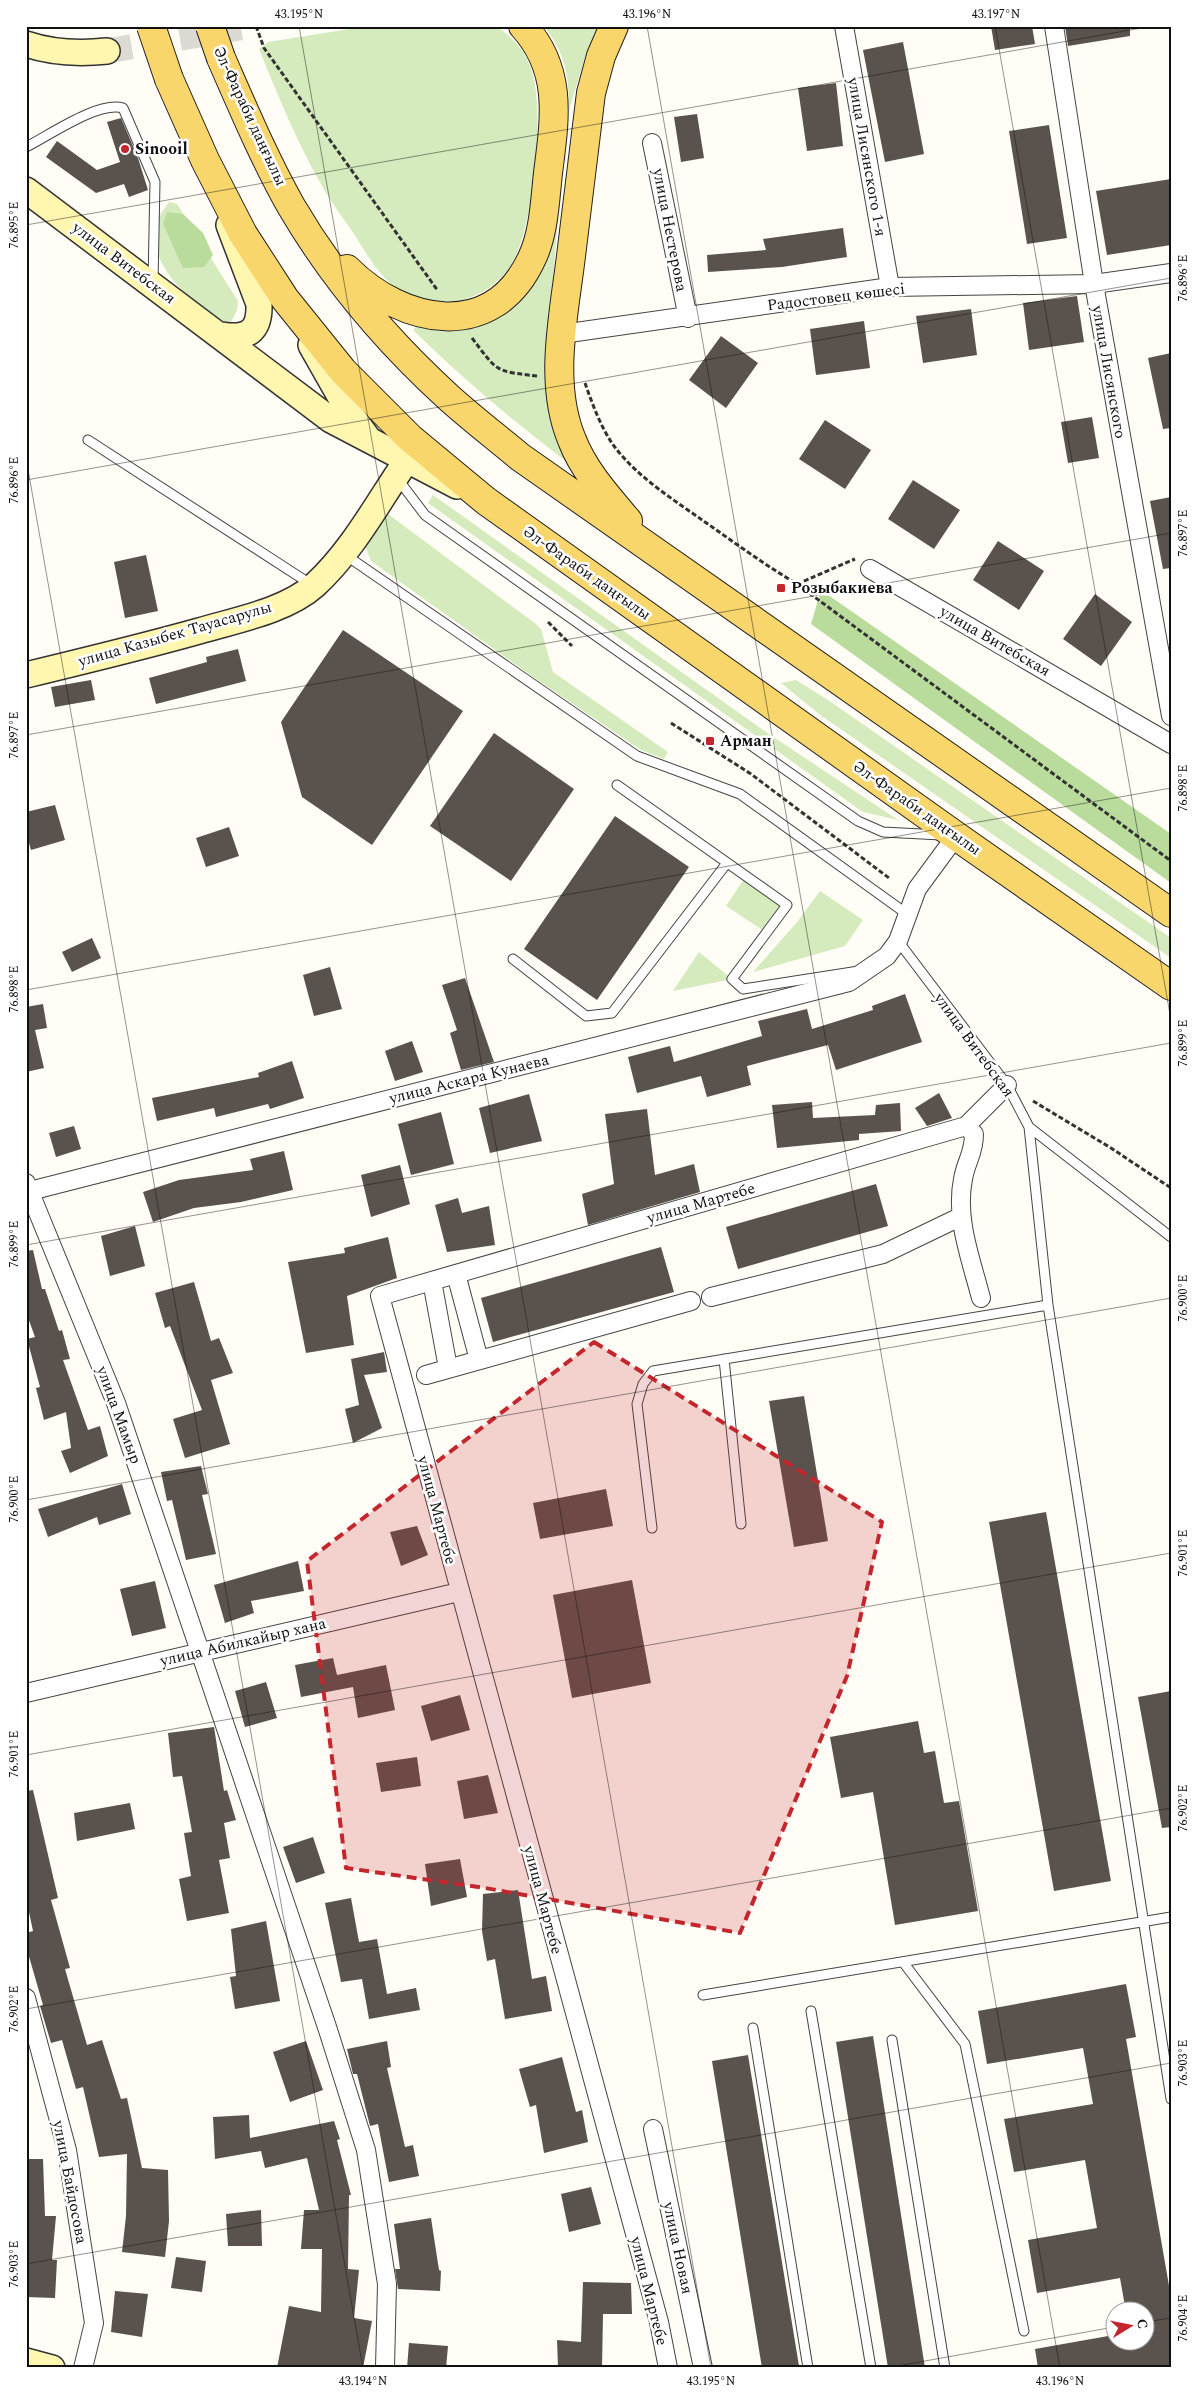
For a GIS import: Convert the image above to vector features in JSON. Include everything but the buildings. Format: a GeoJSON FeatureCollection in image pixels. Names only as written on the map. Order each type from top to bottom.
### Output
{"type":"FeatureCollection","features":[{"type":"Feature","properties":{"kind":"main road","name":"Әл-Фараби даңғылы"},"geometry":{"type":"LineString","coordinates":[[151,26],[170,78],[205,160],[243,234],[285,299],[343,371],[410,438],[486,501],[956,836],[1171,986]]}},
{"type":"Feature","properties":{"kind":"main road","name":"Әл-Фараби даңғылы"},"geometry":{"type":"LineString","coordinates":[[210,26],[221,58],[255,136],[291,206]]}},
{"type":"Feature","properties":{"kind":"main road"},"geometry":{"type":"LineString","coordinates":[[291,206],[325,247],[351,274],[381,297],[399,306],[434,317],[456,317],[482,309],[501,299],[520,280],[533,257],[540,228],[553,134],[553,85],[547,62],[535,40],[523,26]]}},
{"type":"Feature","properties":{"kind":"main road"},"geometry":{"type":"LineString","coordinates":[[614,26],[601,56],[590,93],[562,334],[560,395],[564,418],[572,441],[587,470],[646,544]]}},
{"type":"Feature","properties":{"kind":"main road"},"geometry":{"type":"LineString","coordinates":[[291,206],[330,267],[385,334],[447,396],[520,457],[1171,913]]}},
{"type":"Feature","properties":{"kind":"street","name":"улица Лисянского 1-я"},"geometry":{"type":"LineString","coordinates":[[844,26],[890,287]]}},
{"type":"Feature","properties":{"kind":"street","name":"улица Лисянского"},"geometry":{"type":"LineString","coordinates":[[1054,26],[1094,284],[1171,716]]}},
{"type":"Feature","properties":{"kind":"street"},"geometry":{"type":"LineString","coordinates":[[26,44],[59,52],[84,54],[107,51]]}},
{"type":"Feature","properties":{"kind":"street","name":"улица Нестерова"},"geometry":{"type":"LineString","coordinates":[[652,143],[688,318]]}},
{"type":"Feature","properties":{"kind":"street"},"geometry":{"type":"LineString","coordinates":[[205,160],[259,304],[259,318],[254,328],[246,335],[237,337],[222,336]]}},
{"type":"Feature","properties":{"kind":"street","name":"улица Витебская"},"geometry":{"type":"LineString","coordinates":[[26,190],[222,336],[240,353],[331,420],[369,440],[401,468],[486,501]]}},
{"type":"Feature","properties":{"kind":"street","name":"Радостовец көшесі"},"geometry":{"type":"LineString","coordinates":[[562,334],[688,318],[890,287],[1094,284],[1171,273]]}},
{"type":"Feature","properties":{"kind":"street"},"geometry":{"type":"LineString","coordinates":[[285,299],[349,412],[369,440]]}},
{"type":"Feature","properties":{"kind":"street","name":"улица Казыбек Тауасарулы"},"geometry":{"type":"LineString","coordinates":[[26,675],[132,649],[262,613],[314,586],[344,554],[401,468]]}},
{"type":"Feature","properties":{"kind":"street","name":"улица Витебская"},"geometry":{"type":"LineString","coordinates":[[870,569],[1171,744]]}},
{"type":"Feature","properties":{"kind":"street"},"geometry":{"type":"LineString","coordinates":[[898,941],[916,889],[956,836]]}},
{"type":"Feature","properties":{"kind":"street","name":"улица Аскара Кунаева"},"geometry":{"type":"LineString","coordinates":[[27,1189],[849,982],[887,956],[898,941]]}},
{"type":"Feature","properties":{"kind":"street","name":"улица Мартебе"},"geometry":{"type":"LineString","coordinates":[[668,2368],[659,2322],[380,1296],[966,1126],[1006,1085]]}},
{"type":"Feature","properties":{"kind":"street"},"geometry":{"type":"LineString","coordinates":[[966,1126],[974,1134],[974,1148],[963,1178],[960,1217],[981,1298]]}},
{"type":"Feature","properties":{"kind":"street","name":"улица Мамыр"},"geometry":{"type":"LineString","coordinates":[[27,1189],[116,1403],[328,2030],[366,2150],[387,2284],[385,2368]]}},
{"type":"Feature","properties":{"kind":"street"},"geometry":{"type":"LineString","coordinates":[[711,1298],[883,1254],[960,1217]]}},
{"type":"Feature","properties":{"kind":"street"},"geometry":{"type":"LineString","coordinates":[[456,1274],[479,1360]]}},
{"type":"Feature","properties":{"kind":"street"},"geometry":{"type":"LineString","coordinates":[[432,1281],[448,1368]]}},
{"type":"Feature","properties":{"kind":"street"},"geometry":{"type":"LineString","coordinates":[[426,1375],[691,1301]]}},
{"type":"Feature","properties":{"kind":"street","name":"улица Абилкайыр хана"},"geometry":{"type":"LineString","coordinates":[[26,1693],[459,1592]]}},
{"type":"Feature","properties":{"kind":"street","name":"улица Байдосова"},"geometry":{"type":"LineString","coordinates":[[26,1998],[67,2150],[94,2323],[83,2368]]}},
{"type":"Feature","properties":{"kind":"street","name":"улица Новая"},"geometry":{"type":"LineString","coordinates":[[653,2129],[703,2368]]}},
{"type":"Feature","properties":{"kind":"street"},"geometry":{"type":"LineString","coordinates":[[26,2361],[52,2368]]}},
{"type":"Feature","properties":{"kind":"lane"},"geometry":{"type":"LineString","coordinates":[[26,147],[95,111],[114,106],[123,108],[155,182],[153,285]]}},
{"type":"Feature","properties":{"kind":"lane"},"geometry":{"type":"LineString","coordinates":[[88,440],[314,586]]}},
{"type":"Feature","properties":{"kind":"lane"},"geometry":{"type":"LineString","coordinates":[[401,468],[425,514],[858,821],[883,832],[956,836]]}},
{"type":"Feature","properties":{"kind":"lane"},"geometry":{"type":"LineString","coordinates":[[344,554],[637,756],[740,794],[908,914]]}},
{"type":"Feature","properties":{"kind":"lane"},"geometry":{"type":"LineString","coordinates":[[617,785],[787,906],[732,979],[743,989],[869,969]]}},
{"type":"Feature","properties":{"kind":"lane"},"geometry":{"type":"LineString","coordinates":[[513,959],[586,1016],[612,1013],[727,863]]}},
{"type":"Feature","properties":{"kind":"lane","name":"улица Витебская"},"geometry":{"type":"LineString","coordinates":[[898,941],[1006,1085],[1029,1128],[1171,1237]]}},
{"type":"Feature","properties":{"kind":"lane"},"geometry":{"type":"LineString","coordinates":[[1029,1128],[1048,1305],[1171,2099]]}},
{"type":"Feature","properties":{"kind":"lane"},"geometry":{"type":"LineString","coordinates":[[652,1528],[637,1404],[642,1384],[653,1371],[1048,1305]]}},
{"type":"Feature","properties":{"kind":"lane"},"geometry":{"type":"LineString","coordinates":[[724,1360],[741,1524]]}},
{"type":"Feature","properties":{"kind":"lane"},"geometry":{"type":"LineString","coordinates":[[703,1996],[1171,1916]]}},
{"type":"Feature","properties":{"kind":"lane"},"geometry":{"type":"LineString","coordinates":[[903,1962],[964,2044],[1024,2331]]}},
{"type":"Feature","properties":{"kind":"lane"},"geometry":{"type":"LineString","coordinates":[[811,2011],[871,2368]]}},
{"type":"Feature","properties":{"kind":"lane"},"geometry":{"type":"LineString","coordinates":[[753,2028],[808,2368]]}},
{"type":"Feature","properties":{"kind":"lane"},"geometry":{"type":"LineString","coordinates":[[892,2040],[945,2368]]}},
{"type":"Feature","properties":{"kind":"path"},"geometry":{"type":"LineString","coordinates":[[256,26],[264,48],[440,294]]}},
{"type":"Feature","properties":{"kind":"path"},"geometry":{"type":"LineString","coordinates":[[470,335],[495,368],[505,372],[539,376]]}},
{"type":"Feature","properties":{"kind":"path"},"geometry":{"type":"LineString","coordinates":[[583,375],[590,398],[614,445],[636,470],[720,532],[797,584],[1171,861]]}},
{"type":"Feature","properties":{"kind":"path"},"geometry":{"type":"LineString","coordinates":[[797,584],[854,558],[870,569]]}},
{"type":"Feature","properties":{"kind":"path"},"geometry":{"type":"LineString","coordinates":[[671,723],[751,774],[890,878]]}},
{"type":"Feature","properties":{"kind":"path"},"geometry":{"type":"LineString","coordinates":[[1006,1085],[1111,1148],[1171,1188]]}},
{"type":"Feature","properties":{"kind":"highlighted area"},"geometry":{"type":"Polygon","coordinates":[[[594,1342],[882,1522],[847,1676],[740,1933],[485,1888],[346,1868],[307,1561],[594,1342]]]}},
{"type":"Feature","properties":{"kind":"green space"},"geometry":{"type":"Polygon","coordinates":[[[368,26],[496,26],[517,44],[531,69],[537,112],[537,141],[535,172],[524,231],[516,254],[507,271],[494,284],[472,297],[445,302],[424,300],[410,296],[398,289],[381,274],[322,186],[304,153],[259,49],[268,42],[368,26]]]}},
{"type":"Feature","properties":{"kind":"green space"},"geometry":{"type":"Polygon","coordinates":[[[544,26],[599,26],[586,54],[569,110],[565,66],[557,46],[544,26]]]}},
{"type":"Feature","properties":{"kind":"green space"},"geometry":{"type":"Polygon","coordinates":[[[169,202],[177,204],[238,301],[237,310],[231,322],[226,323],[199,305],[174,282],[165,268],[158,254],[155,238],[158,219],[169,202]]]}},
{"type":"Feature","properties":{"kind":"green space"},"geometry":{"type":"Polygon","coordinates":[[[167,212],[183,214],[203,233],[213,255],[204,267],[183,268],[163,224],[167,212]]]}},
{"type":"Feature","properties":{"kind":"green space"},"geometry":{"type":"Polygon","coordinates":[[[558,214],[547,363],[576,469],[492,402],[413,330],[416,327],[442,331],[462,329],[485,319],[524,292],[536,279],[544,264],[558,214]]]}},
{"type":"Feature","properties":{"kind":"green space"},"geometry":{"type":"Polygon","coordinates":[[[433,495],[763,730],[898,820],[863,812],[428,503],[433,495]]]}},
{"type":"Feature","properties":{"kind":"green space"},"geometry":{"type":"Polygon","coordinates":[[[388,514],[536,624],[541,629],[553,672],[668,752],[664,759],[641,750],[533,677],[371,561],[366,548],[388,514]]]}},
{"type":"Feature","properties":{"kind":"green space"},"geometry":{"type":"Polygon","coordinates":[[[821,590],[1171,834],[1171,883],[811,624],[821,590]]]}},
{"type":"Feature","properties":{"kind":"green space"},"geometry":{"type":"Polygon","coordinates":[[[796,680],[828,700],[1171,938],[1171,958],[819,714],[781,683],[796,680]]]}},
{"type":"Feature","properties":{"kind":"green space"},"geometry":{"type":"Polygon","coordinates":[[[746,876],[787,905],[767,933],[726,906],[746,876]]]}},
{"type":"Feature","properties":{"kind":"green space"},"geometry":{"type":"Polygon","coordinates":[[[820,891],[863,920],[845,946],[753,972],[798,921],[820,891]]]}},
{"type":"Feature","properties":{"kind":"green space"},"geometry":{"type":"Polygon","coordinates":[[[699,952],[732,979],[673,991],[699,952]]]}},
{"type":"Feature","properties":{"kind":"tunnel"},"geometry":{"type":"LineString","coordinates":[[107,51],[250,26]]}},
{"type":"Feature","properties":{"kind":"place","name":"Sinooil"},"geometry":{"type":"Point","coordinates":[125,149]}},
{"type":"Feature","properties":{"kind":"place","name":"Розыбакиева"},"geometry":{"type":"Point","coordinates":[781,588]}},
{"type":"Feature","properties":{"kind":"place","name":"Арман"},"geometry":{"type":"Point","coordinates":[710,741]}}]}
